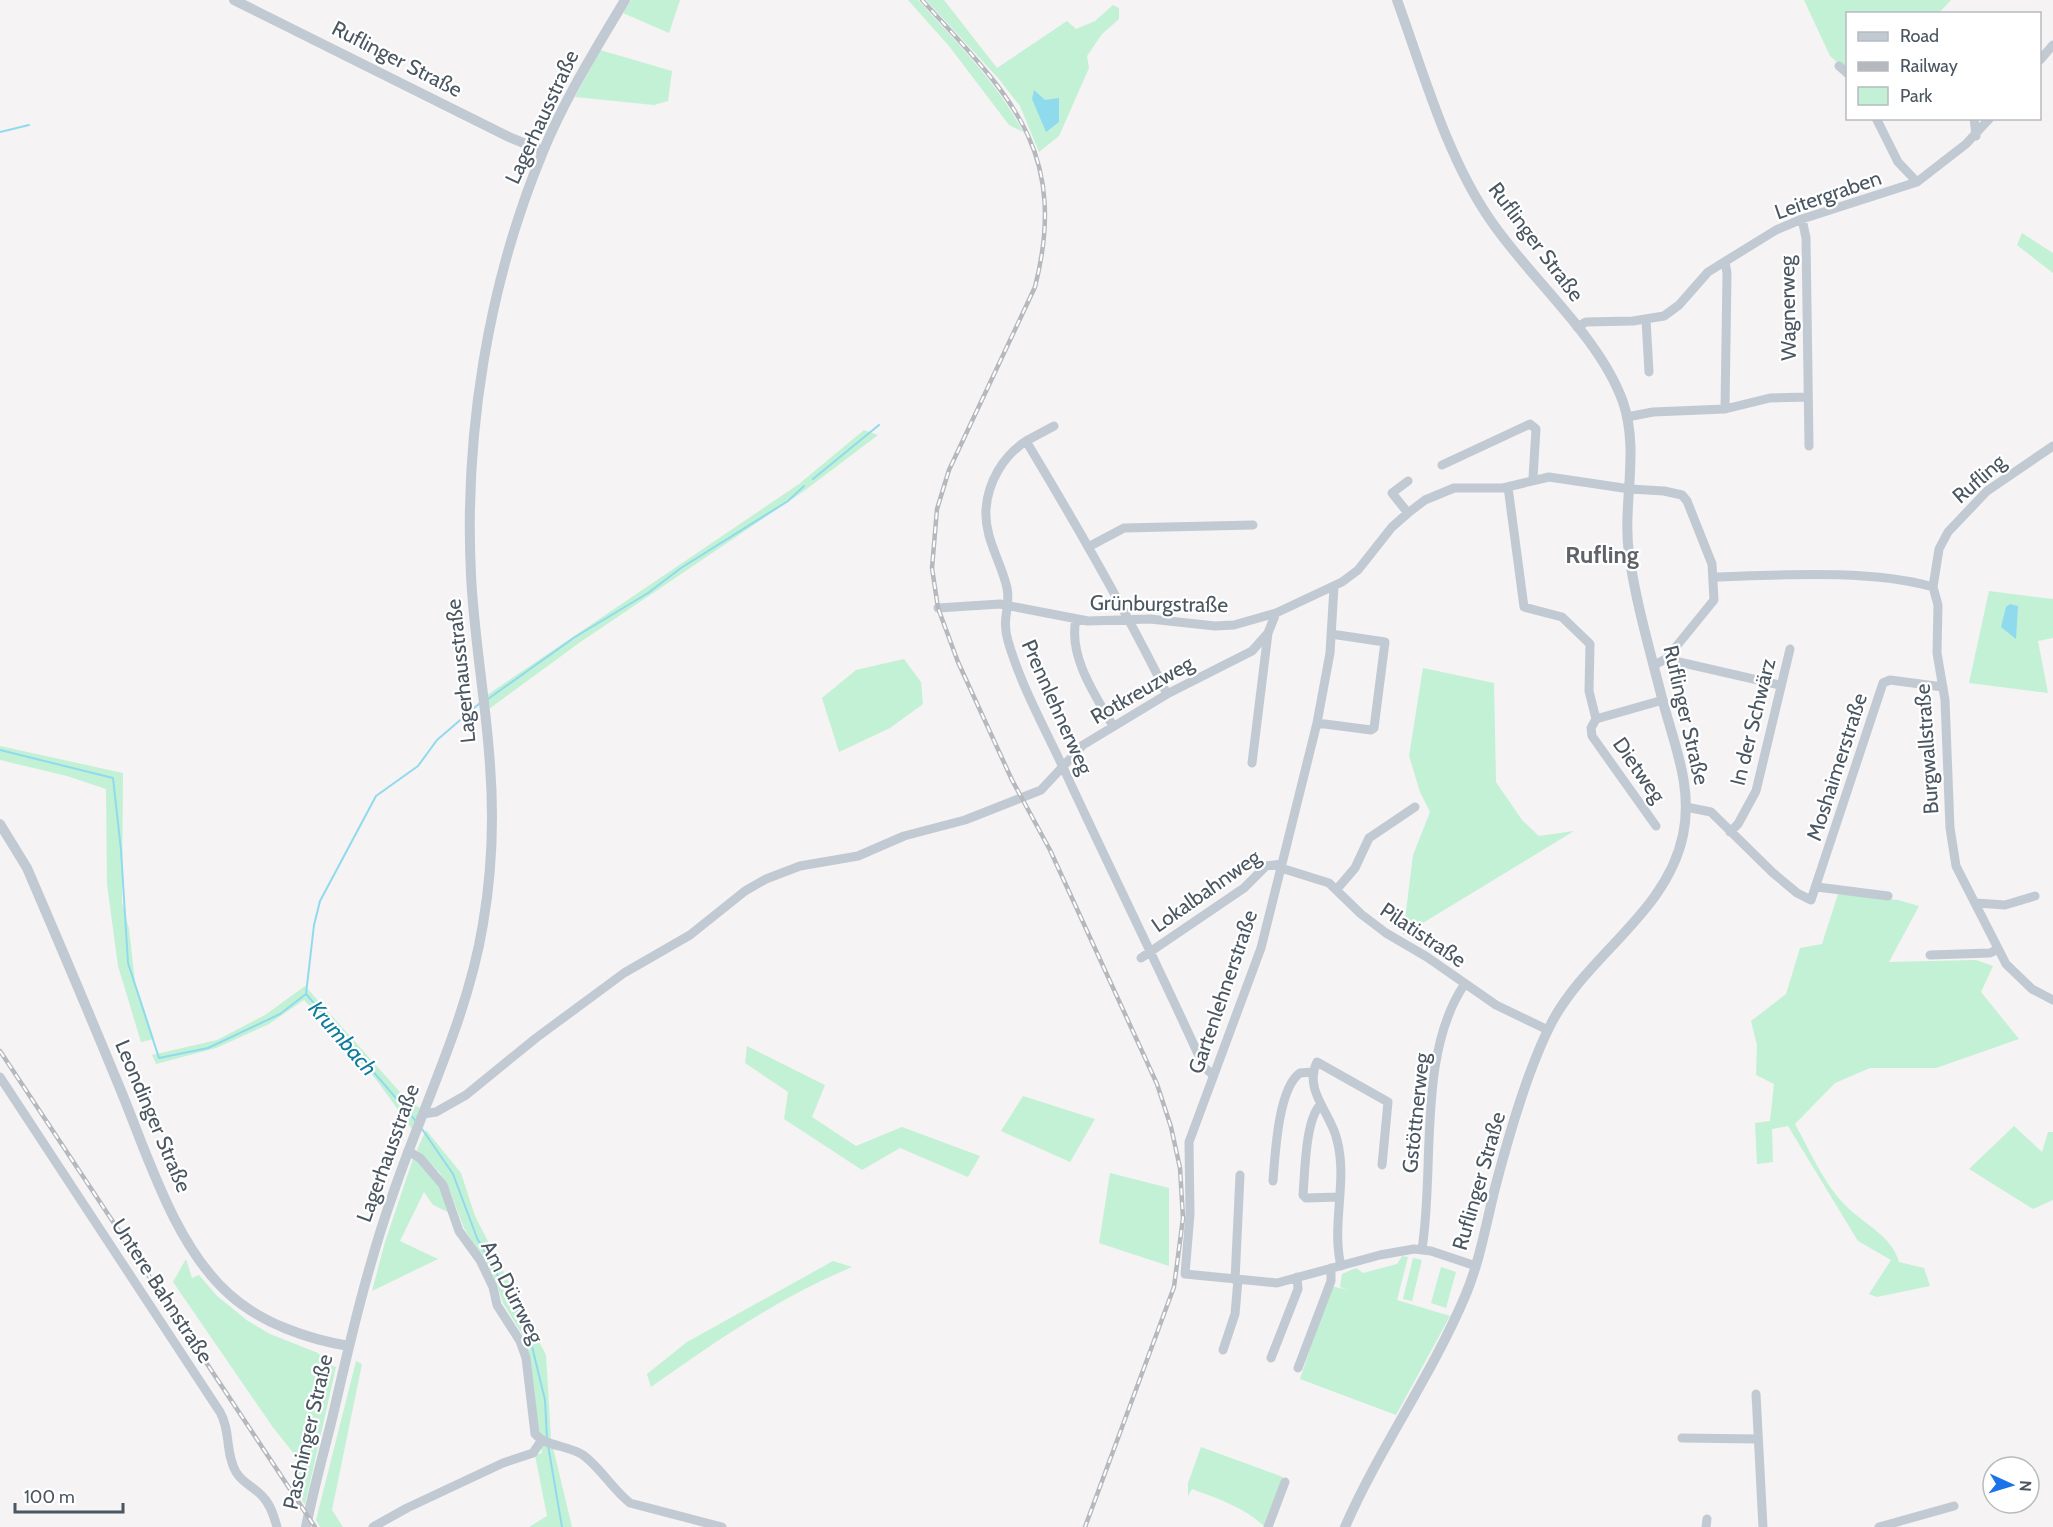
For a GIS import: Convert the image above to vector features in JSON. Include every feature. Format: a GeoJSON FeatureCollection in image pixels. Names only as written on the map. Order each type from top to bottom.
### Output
{"type":"FeatureCollection","features":[{"type":"Feature","properties":{"kind":"street","name":"Ruflinger Straße"},"geometry":{"type":"LineString","coordinates":[[234,0],[508,137],[543,151]]}},
{"type":"Feature","properties":{"kind":"street","name":"Lagerhausstraße"},"geometry":{"type":"LineString","coordinates":[[349,1346],[379,1237],[408,1151],[466,998],[486,909],[492,809],[470,550],[479,397],[485,353],[523,204],[543,151],[571,93],[626,0]]}},
{"type":"Feature","properties":{"kind":"street","name":"Ruflinger Straße"},"geometry":{"type":"LineString","coordinates":[[1344,1527],[1448,1332],[1476,1266],[1505,1152],[1548,1030],[1581,980],[1650,903],[1665,882],[1680,849],[1686,807],[1683,772],[1654,665],[1629,556],[1632,452],[1627,417],[1606,366],[1577,327],[1499,233],[1475,197],[1453,148],[1397,0]]}},
{"type":"Feature","properties":{"kind":"street"},"geometry":{"type":"LineString","coordinates":[[2041,59],[2053,45]]}},
{"type":"Feature","properties":{"kind":"street"},"geometry":{"type":"LineString","coordinates":[[1839,66],[1846,72]]}},
{"type":"Feature","properties":{"kind":"street"},"geometry":{"type":"LineString","coordinates":[[1877,120],[1898,162],[1917,182]]}},
{"type":"Feature","properties":{"kind":"street"},"geometry":{"type":"LineString","coordinates":[[1974,120],[1976,136]]}},
{"type":"Feature","properties":{"kind":"street","name":"Leitergraben"},"geometry":{"type":"LineString","coordinates":[[1577,327],[1586,322],[1646,320],[1671,312],[1708,272],[1776,230],[1802,219],[1917,182],[1976,136],[1988,120]]}},
{"type":"Feature","properties":{"kind":"street","name":"Wagnerweg"},"geometry":{"type":"LineString","coordinates":[[1802,219],[1806,238],[1809,446]]}},
{"type":"Feature","properties":{"kind":"street"},"geometry":{"type":"LineString","coordinates":[[1725,262],[1727,273],[1725,409]]}},
{"type":"Feature","properties":{"kind":"street"},"geometry":{"type":"LineString","coordinates":[[1646,320],[1649,372]]}},
{"type":"Feature","properties":{"kind":"street"},"geometry":{"type":"LineString","coordinates":[[1627,417],[1653,412],[1725,409],[1770,398],[1808,397]]}},
{"type":"Feature","properties":{"kind":"street"},"geometry":{"type":"LineString","coordinates":[[1442,465],[1530,424],[1536,429],[1533,478]]}},
{"type":"Feature","properties":{"kind":"street","name":"Prennlehnerweg"},"geometry":{"type":"LineString","coordinates":[[1054,426],[1026,441],[1011,453],[999,470],[987,503],[987,530],[1005,579],[1008,605],[1004,618],[1009,644],[1063,766],[1151,951]]}},
{"type":"Feature","properties":{"kind":"street"},"geometry":{"type":"LineString","coordinates":[[1026,441],[1090,546],[1167,694]]}},
{"type":"Feature","properties":{"kind":"street","name":"Rufling"},"geometry":{"type":"LineString","coordinates":[[1939,549],[1948,532],[1987,491],[2053,446]]}},
{"type":"Feature","properties":{"kind":"street","name":"Grünburgstraße"},"geometry":{"type":"LineString","coordinates":[[938,608],[1008,605],[1076,620],[1100,622],[1130,619],[1223,626],[1276,613],[1334,587],[1358,570],[1392,527],[1425,500],[1454,488],[1508,487],[1533,478],[1558,477],[1630,489],[1664,491],[1685,497],[1712,564],[1713,604],[1666,659]]}},
{"type":"Feature","properties":{"kind":"street"},"geometry":{"type":"LineString","coordinates":[[1408,481],[1392,493],[1408,513]]}},
{"type":"Feature","properties":{"kind":"street"},"geometry":{"type":"LineString","coordinates":[[1508,487],[1524,607],[1562,616],[1590,644],[1589,691],[1596,719],[1663,700]]}},
{"type":"Feature","properties":{"kind":"street"},"geometry":{"type":"LineString","coordinates":[[1090,546],[1124,528],[1253,525]]}},
{"type":"Feature","properties":{"kind":"street","name":"Burgwallstraße"},"geometry":{"type":"LineString","coordinates":[[1939,549],[1934,587],[1939,612],[1936,653],[1943,687],[1953,854],[1960,878],[1976,903],[2006,964],[2023,981],[2053,1000]]}},
{"type":"Feature","properties":{"kind":"street"},"geometry":{"type":"LineString","coordinates":[[1714,577],[1817,575],[1916,582],[1934,587]]}},
{"type":"Feature","properties":{"kind":"street","name":"Gartenlehnerstraße"},"geometry":{"type":"LineString","coordinates":[[1237,1280],[1185,1274],[1190,1214],[1189,1142],[1252,976],[1282,866],[1317,723],[1331,634],[1334,587]]}},
{"type":"Feature","properties":{"kind":"street","name":"Rotkreuzweg"},"geometry":{"type":"LineString","coordinates":[[419,1123],[466,1095],[536,1038],[624,973],[690,935],[745,891],[766,879],[800,866],[858,856],[904,836],[965,820],[1046,787],[1083,745],[1167,694],[1244,656],[1268,633],[1276,613]]}},
{"type":"Feature","properties":{"kind":"street"},"geometry":{"type":"LineString","coordinates":[[1076,620],[1073,635],[1077,653],[1113,726]]}},
{"type":"Feature","properties":{"kind":"street"},"geometry":{"type":"LineString","coordinates":[[1252,763],[1268,633]]}},
{"type":"Feature","properties":{"kind":"street"},"geometry":{"type":"LineString","coordinates":[[1317,723],[1371,730],[1374,728],[1385,642],[1331,634]]}},
{"type":"Feature","properties":{"kind":"street","name":"In der Schwärz"},"geometry":{"type":"LineString","coordinates":[[1730,832],[1738,824],[1754,798],[1790,649]]}},
{"type":"Feature","properties":{"kind":"street"},"geometry":{"type":"LineString","coordinates":[[1654,665],[1666,659],[1780,685]]}},
{"type":"Feature","properties":{"kind":"street","name":"Moshaimerstraße"},"geometry":{"type":"LineString","coordinates":[[1817,886],[1883,683],[1890,681],[1943,687]]}},
{"type":"Feature","properties":{"kind":"street","name":"Dietweg"},"geometry":{"type":"LineString","coordinates":[[1596,719],[1591,728],[1592,736],[1656,826]]}},
{"type":"Feature","properties":{"kind":"street"},"geometry":{"type":"LineString","coordinates":[[1337,889],[1354,868],[1369,838],[1415,807]]}},
{"type":"Feature","properties":{"kind":"street"},"geometry":{"type":"LineString","coordinates":[[1686,807],[1711,812],[1760,861],[1804,897],[1811,900],[1817,886],[1888,896]]}},
{"type":"Feature","properties":{"kind":"street","name":"Leondinger Straße"},"geometry":{"type":"LineString","coordinates":[[0,824],[27,868],[179,1228],[196,1258],[229,1295],[258,1315],[294,1331],[349,1346]]}},
{"type":"Feature","properties":{"kind":"street","name":"Lokalbahnweg"},"geometry":{"type":"LineString","coordinates":[[1141,958],[1244,888],[1266,866],[1282,866]]}},
{"type":"Feature","properties":{"kind":"street","name":"Pilatistraße"},"geometry":{"type":"LineString","coordinates":[[1282,866],[1311,876],[1337,889],[1372,923],[1427,957],[1464,985],[1509,1012],[1548,1030]]}},
{"type":"Feature","properties":{"kind":"street"},"geometry":{"type":"LineString","coordinates":[[1976,903],[2004,905],[2035,896]]}},
{"type":"Feature","properties":{"kind":"street"},"geometry":{"type":"LineString","coordinates":[[1930,955],[1990,953],[1998,949]]}},
{"type":"Feature","properties":{"kind":"street","name":"Lokalbahnweg"},"geometry":{"type":"LineString","coordinates":[[1151,951],[1204,1067],[1213,1075]]}},
{"type":"Feature","properties":{"kind":"street","name":"Gstöttnerweg"},"geometry":{"type":"LineString","coordinates":[[1422,1249],[1435,1071],[1446,1029],[1464,985]]}},
{"type":"Feature","properties":{"kind":"street"},"geometry":{"type":"LineString","coordinates":[[1341,1266],[1336,1240],[1341,1164],[1338,1141],[1321,1104],[1312,1072],[1317,1062],[1388,1102],[1382,1165]]}},
{"type":"Feature","properties":{"kind":"street"},"geometry":{"type":"LineString","coordinates":[[1273,1181],[1277,1142],[1286,1096],[1296,1076],[1312,1072]]}},
{"type":"Feature","properties":{"kind":"street","name":"Untere Bahnstraße"},"geometry":{"type":"LineString","coordinates":[[0,1077],[220,1412],[226,1425],[234,1469],[245,1484],[263,1497],[277,1527]]}},
{"type":"Feature","properties":{"kind":"street"},"geometry":{"type":"LineString","coordinates":[[1321,1104],[1315,1111],[1310,1133],[1303,1195],[1306,1198],[1340,1197]]}},
{"type":"Feature","properties":{"kind":"street","name":"Am Dürrweg"},"geometry":{"type":"LineString","coordinates":[[408,1151],[420,1158],[443,1185],[459,1231],[480,1260],[493,1287],[497,1305],[520,1341],[526,1359],[535,1434],[546,1442]]}},
{"type":"Feature","properties":{"kind":"street"},"geometry":{"type":"LineString","coordinates":[[1223,1350],[1234,1314],[1240,1175]]}},
{"type":"Feature","properties":{"kind":"street"},"geometry":{"type":"LineString","coordinates":[[1237,1280],[1272,1283],[1407,1250],[1422,1249],[1476,1266]]}},
{"type":"Feature","properties":{"kind":"street"},"geometry":{"type":"LineString","coordinates":[[1298,1368],[1331,1281],[1331,1268]]}},
{"type":"Feature","properties":{"kind":"street"},"geometry":{"type":"LineString","coordinates":[[1271,1358],[1298,1289],[1297,1277]]}},
{"type":"Feature","properties":{"kind":"street","name":"Paschinger Straße"},"geometry":{"type":"LineString","coordinates":[[306,1527],[349,1346]]}},
{"type":"Feature","properties":{"kind":"street"},"geometry":{"type":"LineString","coordinates":[[1756,1394],[1763,1527]]}},
{"type":"Feature","properties":{"kind":"street"},"geometry":{"type":"LineString","coordinates":[[1682,1438],[1757,1439]]}},
{"type":"Feature","properties":{"kind":"street"},"geometry":{"type":"LineString","coordinates":[[373,1527],[443,1491],[533,1452],[546,1442],[583,1455],[630,1503],[722,1527]]}},
{"type":"Feature","properties":{"kind":"street"},"geometry":{"type":"LineString","coordinates":[[1268,1527],[1285,1482]]}},
{"type":"Feature","properties":{"kind":"street"},"geometry":{"type":"LineString","coordinates":[[1879,1527],[1954,1506]]}},
{"type":"Feature","properties":{"kind":"green space"},"geometry":{"type":"Polygon","coordinates":[[[631,0],[680,0],[669,33],[623,13],[631,0]]]}},
{"type":"Feature","properties":{"kind":"green space"},"geometry":{"type":"Polygon","coordinates":[[[908,0],[918,0],[975,63],[1001,96],[1023,132],[1009,125],[949,46],[908,0]]]}},
{"type":"Feature","properties":{"kind":"green space"},"geometry":{"type":"Polygon","coordinates":[[[926,0],[944,0],[997,68],[1067,21],[1076,29],[1095,21],[1113,5],[1119,8],[1119,19],[1102,34],[1087,56],[1089,68],[1059,136],[1039,152],[1020,106],[998,78],[926,0]]]}},
{"type":"Feature","properties":{"kind":"green space"},"geometry":{"type":"Polygon","coordinates":[[[1804,0],[1951,0],[1940,12],[1846,12],[1846,70],[1830,56],[1804,0]]]}},
{"type":"Feature","properties":{"kind":"green space"},"geometry":{"type":"Polygon","coordinates":[[[600,50],[672,71],[668,101],[654,105],[575,97],[600,50]]]}},
{"type":"Feature","properties":{"kind":"green space"},"geometry":{"type":"Polygon","coordinates":[[[2022,233],[2053,253],[2053,273],[2017,245],[2022,233]]]}},
{"type":"Feature","properties":{"kind":"green space"},"geometry":{"type":"Polygon","coordinates":[[[864,430],[878,435],[804,491],[579,643],[489,709],[487,695],[799,484],[864,430]]]}},
{"type":"Feature","properties":{"kind":"green space"},"geometry":{"type":"Polygon","coordinates":[[[1989,591],[2053,599],[2053,638],[2038,641],[2048,693],[1969,683],[1989,591]]]}},
{"type":"Feature","properties":{"kind":"green space"},"geometry":{"type":"Polygon","coordinates":[[[904,659],[921,682],[923,704],[890,728],[839,752],[822,698],[856,670],[904,659]]]}},
{"type":"Feature","properties":{"kind":"green space"},"geometry":{"type":"Polygon","coordinates":[[[1423,668],[1494,683],[1496,782],[1522,820],[1539,836],[1574,831],[1403,935],[1413,855],[1430,812],[1420,792],[1409,756],[1423,668]]]}},
{"type":"Feature","properties":{"kind":"green space"},"geometry":{"type":"Polygon","coordinates":[[[0,746],[123,773],[122,902],[129,929],[135,982],[154,1039],[141,1042],[118,966],[107,884],[106,789],[67,776],[0,760],[0,746]]]}},
{"type":"Feature","properties":{"kind":"green space"},"geometry":{"type":"Polygon","coordinates":[[[1838,894],[1898,900],[1919,906],[1889,962],[1976,960],[1993,966],[1981,992],[2019,1039],[1936,1068],[1870,1068],[1835,1083],[1795,1124],[1831,1188],[1846,1206],[1884,1238],[1899,1262],[1924,1268],[1930,1286],[1877,1297],[1869,1294],[1891,1260],[1858,1241],[1788,1126],[1772,1129],[1773,1162],[1757,1164],[1755,1123],[1770,1121],[1774,1084],[1756,1075],[1757,1045],[1751,1021],[1786,994],[1800,948],[1822,944],[1838,894]]]}},
{"type":"Feature","properties":{"kind":"green space"},"geometry":{"type":"Polygon","coordinates":[[[305,986],[408,1101],[420,1108],[412,1129],[375,1078],[304,1000],[269,1024],[216,1048],[156,1064],[152,1055],[217,1040],[265,1015],[305,986]]]}},
{"type":"Feature","properties":{"kind":"green space"},"geometry":{"type":"Polygon","coordinates":[[[747,1046],[825,1085],[812,1117],[856,1146],[902,1127],[980,1156],[968,1177],[900,1148],[862,1170],[784,1119],[788,1092],[745,1063],[747,1046]]]}},
{"type":"Feature","properties":{"kind":"green space"},"geometry":{"type":"Polygon","coordinates":[[[1023,1096],[1095,1119],[1070,1162],[1001,1131],[1023,1096]]]}},
{"type":"Feature","properties":{"kind":"green space"},"geometry":{"type":"Polygon","coordinates":[[[2014,1126],[2042,1152],[2048,1132],[2053,1132],[2053,1200],[2033,1209],[1969,1169],[2014,1126]]]}},
{"type":"Feature","properties":{"kind":"green space"},"geometry":{"type":"Polygon","coordinates":[[[426,1130],[461,1173],[475,1216],[546,1355],[551,1439],[572,1527],[529,1527],[547,1516],[535,1455],[542,1453],[525,1339],[503,1303],[497,1285],[464,1228],[449,1189],[440,1173],[417,1150],[426,1130]]]}},
{"type":"Feature","properties":{"kind":"green space"},"geometry":{"type":"Polygon","coordinates":[[[413,1159],[417,1160],[439,1185],[450,1213],[433,1205],[424,1192],[400,1241],[438,1259],[372,1291],[385,1242],[413,1159]]]}},
{"type":"Feature","properties":{"kind":"green space"},"geometry":{"type":"Polygon","coordinates":[[[1110,1173],[1169,1188],[1169,1266],[1099,1243],[1110,1173]]]}},
{"type":"Feature","properties":{"kind":"green space"},"geometry":{"type":"Polygon","coordinates":[[[1402,1256],[1408,1257],[1397,1300],[1450,1316],[1396,1415],[1300,1379],[1331,1286],[1348,1290],[1340,1287],[1342,1274],[1356,1268],[1363,1273],[1397,1264],[1402,1256]]]}},
{"type":"Feature","properties":{"kind":"green space"},"geometry":{"type":"Polygon","coordinates":[[[1413,1258],[1422,1260],[1412,1301],[1403,1299],[1413,1258]]]}},
{"type":"Feature","properties":{"kind":"green space"},"geometry":{"type":"Polygon","coordinates":[[[186,1259],[192,1278],[199,1275],[217,1296],[248,1321],[270,1334],[318,1353],[327,1364],[336,1367],[305,1505],[294,1487],[302,1464],[272,1426],[173,1282],[186,1259]]]}},
{"type":"Feature","properties":{"kind":"green space"},"geometry":{"type":"Polygon","coordinates":[[[833,1261],[852,1267],[773,1306],[651,1387],[647,1374],[687,1342],[833,1261]]]}},
{"type":"Feature","properties":{"kind":"green space"},"geometry":{"type":"Polygon","coordinates":[[[1441,1267],[1456,1272],[1446,1308],[1431,1303],[1441,1267]]]}},
{"type":"Feature","properties":{"kind":"green space"},"geometry":{"type":"Polygon","coordinates":[[[356,1361],[362,1364],[332,1510],[343,1527],[320,1527],[316,1520],[356,1361]]]}},
{"type":"Feature","properties":{"kind":"green space"},"geometry":{"type":"Polygon","coordinates":[[[1201,1447],[1283,1477],[1264,1526],[1239,1509],[1212,1496],[1192,1489],[1188,1496],[1188,1483],[1201,1447]]]}},
{"type":"Feature","properties":{"kind":"water"},"geometry":{"type":"Polygon","coordinates":[[[1034,90],[1045,100],[1059,98],[1059,122],[1046,132],[1032,99],[1034,90]]]}},
{"type":"Feature","properties":{"kind":"water"},"geometry":{"type":"Polygon","coordinates":[[[2010,604],[2018,606],[2016,639],[2001,627],[2006,607],[2010,604]]]}},
{"type":"Feature","properties":{"kind":"waterway"},"geometry":{"type":"LineString","coordinates":[[0,132],[29,125]]}},
{"type":"Feature","properties":{"kind":"waterway"},"geometry":{"type":"LineString","coordinates":[[813,479],[879,425]]}},
{"type":"Feature","properties":{"kind":"waterway"},"geometry":{"type":"LineString","coordinates":[[488,699],[575,637],[648,593],[681,568],[788,501],[804,486]]}},
{"type":"Feature","properties":{"kind":"waterway"},"geometry":{"type":"LineString","coordinates":[[306,994],[314,925],[320,901],[376,796],[418,766],[437,740],[480,703]]}},
{"type":"Feature","properties":{"kind":"waterway","name":"Krumbach"},"geometry":{"type":"LineString","coordinates":[[0,750],[113,778],[121,850],[128,963],[159,1058],[208,1048],[280,1014],[306,994],[415,1120]]}},
{"type":"Feature","properties":{"kind":"waterway","name":"Krumbach"},"geometry":{"type":"LineString","coordinates":[[422,1129],[453,1174],[477,1238],[528,1330],[545,1400],[547,1439]]}},
{"type":"Feature","properties":{"kind":"waterway","name":"Krumbach"},"geometry":{"type":"LineString","coordinates":[[548,1445],[562,1527]]}},
{"type":"Feature","properties":{"kind":"railway"},"geometry":{"type":"LineString","coordinates":[[922,0],[981,65],[1005,96],[1024,127],[1037,160],[1044,197],[1044,239],[1035,287],[949,470],[937,509],[932,568],[938,608],[958,662],[1012,780],[1050,850],[1157,1084],[1171,1127],[1180,1168],[1183,1218],[1174,1287],[1085,1527]]}},
{"type":"Feature","properties":{"kind":"railway"},"geometry":{"type":"LineString","coordinates":[[0,1051],[315,1527]]}},
{"type":"Feature","properties":{"kind":"district","name":"Rufling"},"geometry":{"type":"Point","coordinates":[1602,555]}}]}
